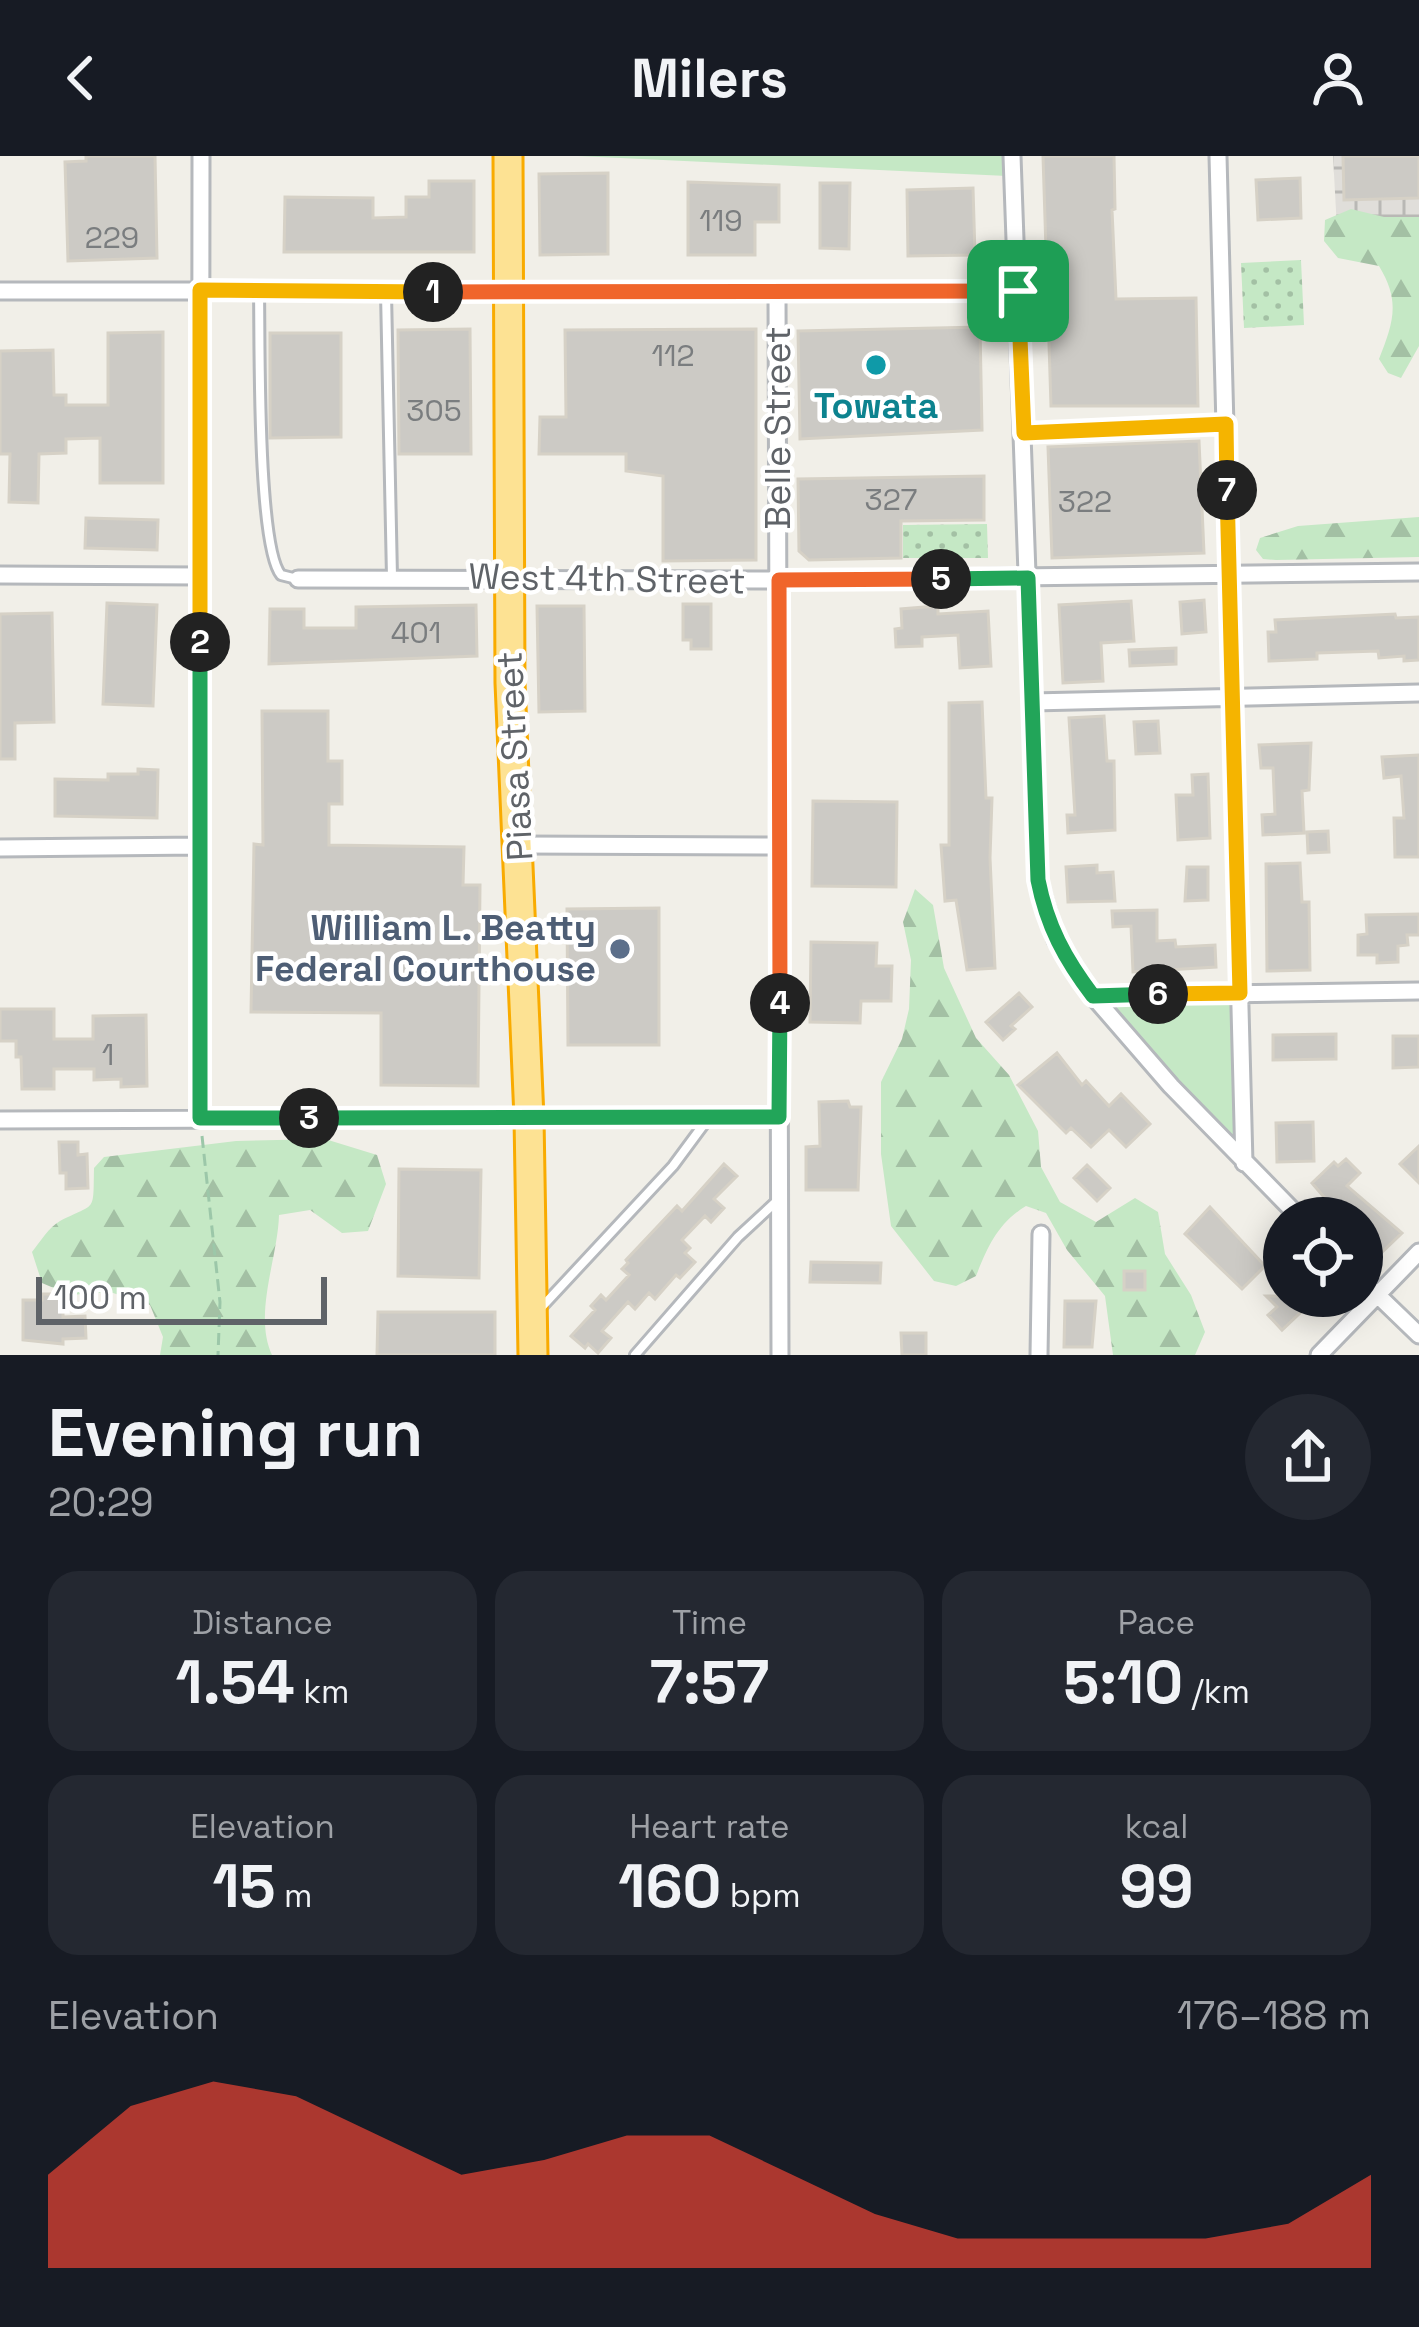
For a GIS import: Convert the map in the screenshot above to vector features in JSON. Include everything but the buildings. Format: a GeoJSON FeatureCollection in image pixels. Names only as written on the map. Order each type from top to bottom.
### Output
{"type":"FeatureCollection","features":[{"type":"Feature","properties":{"kind":"highway","name":"Piasa Street"},"geometry":{"type":"LineString","coordinates":[[508,156],[508,577],[529,1118],[533,1355]]}},
{"type":"Feature","properties":{"kind":"street"},"geometry":{"type":"LineString","coordinates":[[200,1118],[201,156]]}},
{"type":"Feature","properties":{"kind":"street"},"geometry":{"type":"LineString","coordinates":[[1012,156],[1038,880],[1044,909],[1068,962],[1093,996],[1158,1072],[1279,1197]]}},
{"type":"Feature","properties":{"kind":"street"},"geometry":{"type":"LineString","coordinates":[[1218,156],[1244,1163]]}},
{"type":"Feature","properties":{"kind":"street"},"geometry":{"type":"LineString","coordinates":[[0,291],[1018,291]]}},
{"type":"Feature","properties":{"kind":"street","name":"Belle Street"},"geometry":{"type":"LineString","coordinates":[[777,293],[780,1355]]}},
{"type":"Feature","properties":{"kind":"street"},"geometry":{"type":"LineString","coordinates":[[1024,433],[1226,424]]}},
{"type":"Feature","properties":{"kind":"street","name":"West 4th Street"},"geometry":{"type":"LineString","coordinates":[[298,579],[779,580],[1419,572]]}},
{"type":"Feature","properties":{"kind":"street"},"geometry":{"type":"LineString","coordinates":[[0,574],[201,577]]}},
{"type":"Feature","properties":{"kind":"street"},"geometry":{"type":"LineString","coordinates":[[1032,702],[1419,693]]}},
{"type":"Feature","properties":{"kind":"street"},"geometry":{"type":"LineString","coordinates":[[519,845],[780,846]]}},
{"type":"Feature","properties":{"kind":"street"},"geometry":{"type":"LineString","coordinates":[[0,848],[200,847]]}},
{"type":"Feature","properties":{"kind":"street"},"geometry":{"type":"LineString","coordinates":[[1093,996],[1419,991]]}},
{"type":"Feature","properties":{"kind":"street"},"geometry":{"type":"LineString","coordinates":[[0,1120],[779,1117]]}},
{"type":"Feature","properties":{"kind":"street"},"geometry":{"type":"LineString","coordinates":[[1039,1355],[1041,1234]]}},
{"type":"Feature","properties":{"kind":"street"},"geometry":{"type":"LineString","coordinates":[[1383,1288],[1419,1252]]}},
{"type":"Feature","properties":{"kind":"street"},"geometry":{"type":"LineString","coordinates":[[1383,1300],[1419,1335]]}},
{"type":"Feature","properties":{"kind":"street"},"geometry":{"type":"LineString","coordinates":[[1319,1355],[1355,1317]]}},
{"type":"Feature","properties":{"kind":"lane"},"geometry":{"type":"LineString","coordinates":[[259,290],[262,456],[271,559],[280,575],[298,579]]}},
{"type":"Feature","properties":{"kind":"lane"},"geometry":{"type":"LineString","coordinates":[[386,292],[392,577]]}},
{"type":"Feature","properties":{"kind":"lane"},"geometry":{"type":"LineString","coordinates":[[533,1316],[576,1275],[710,1117]]}},
{"type":"Feature","properties":{"kind":"lane"},"geometry":{"type":"LineString","coordinates":[[635,1355],[738,1237],[779,1199]]}},
{"type":"Feature","properties":{"kind":"path"},"geometry":{"type":"LineString","coordinates":[[200,1118],[220,1302],[218,1355]]}},
{"type":"Feature","properties":{"kind":"shaded area"},"geometry":{"type":"Polygon","coordinates":[[[1333,156],[1419,156],[1419,245],[1338,247],[1333,156]]]}},
{"type":"Feature","properties":{"kind":"green space"},"geometry":{"type":"Polygon","coordinates":[[[578,156],[1006,156],[1007,176],[578,156]]]}},
{"type":"Feature","properties":{"kind":"green space"},"geometry":{"type":"Polygon","coordinates":[[[1351,209],[1384,217],[1419,217],[1419,346],[1401,378],[1388,373],[1379,359],[1392,302],[1379,266],[1338,258],[1324,241],[1325,220],[1351,209]]]}},
{"type":"Feature","properties":{"kind":"green space"},"geometry":{"type":"Polygon","coordinates":[[[1301,260],[1304,325],[1244,328],[1241,263],[1301,260]]]}},
{"type":"Feature","properties":{"kind":"green space"},"geometry":{"type":"Polygon","coordinates":[[[1419,517],[1419,557],[1276,560],[1263,559],[1256,550],[1260,538],[1298,526],[1419,517]]]}},
{"type":"Feature","properties":{"kind":"green space"},"geometry":{"type":"Polygon","coordinates":[[[987,524],[988,558],[903,558],[903,525],[987,524]]]}},
{"type":"Feature","properties":{"kind":"green space"},"geometry":{"type":"Polygon","coordinates":[[[915,889],[933,905],[944,968],[976,1038],[1009,1075],[1038,1131],[1041,1167],[1060,1202],[1096,1222],[1135,1198],[1158,1212],[1165,1254],[1191,1295],[1205,1332],[1195,1355],[1113,1355],[1105,1296],[1067,1250],[1046,1213],[1026,1206],[1016,1213],[995,1236],[976,1276],[956,1286],[934,1281],[891,1226],[881,1154],[881,1082],[902,1039],[909,1009],[911,960],[903,922],[915,889]]]}},
{"type":"Feature","properties":{"kind":"green space"},"geometry":{"type":"Polygon","coordinates":[[[1236,998],[1240,1152],[1104,1000],[1236,998]]]}},
{"type":"Feature","properties":{"kind":"green space"},"geometry":{"type":"Polygon","coordinates":[[[325,1139],[377,1155],[386,1184],[368,1231],[342,1233],[310,1210],[279,1215],[265,1322],[272,1355],[160,1355],[163,1337],[150,1305],[110,1292],[70,1295],[42,1283],[32,1252],[56,1224],[90,1205],[94,1168],[104,1157],[236,1141],[325,1139]]]}},
{"type":"Feature","properties":{"kind":"place","name":"Towata"},"geometry":{"type":"Point","coordinates":[876,365]}},
{"type":"Feature","properties":{"kind":"place","name":"William L. Beatty Federal Courthouse"},"geometry":{"type":"Point","coordinates":[620,949]}},
{"type":"Feature","properties":{"kind":"route"},"geometry":{"type":"LineString","coordinates":[[200,290],[1018,291],[1024,433],[1226,424],[1240,993],[1093,996],[1055,940],[1038,880],[1028,578],[779,580],[779,1117],[200,1118],[200,290]]}}]}
